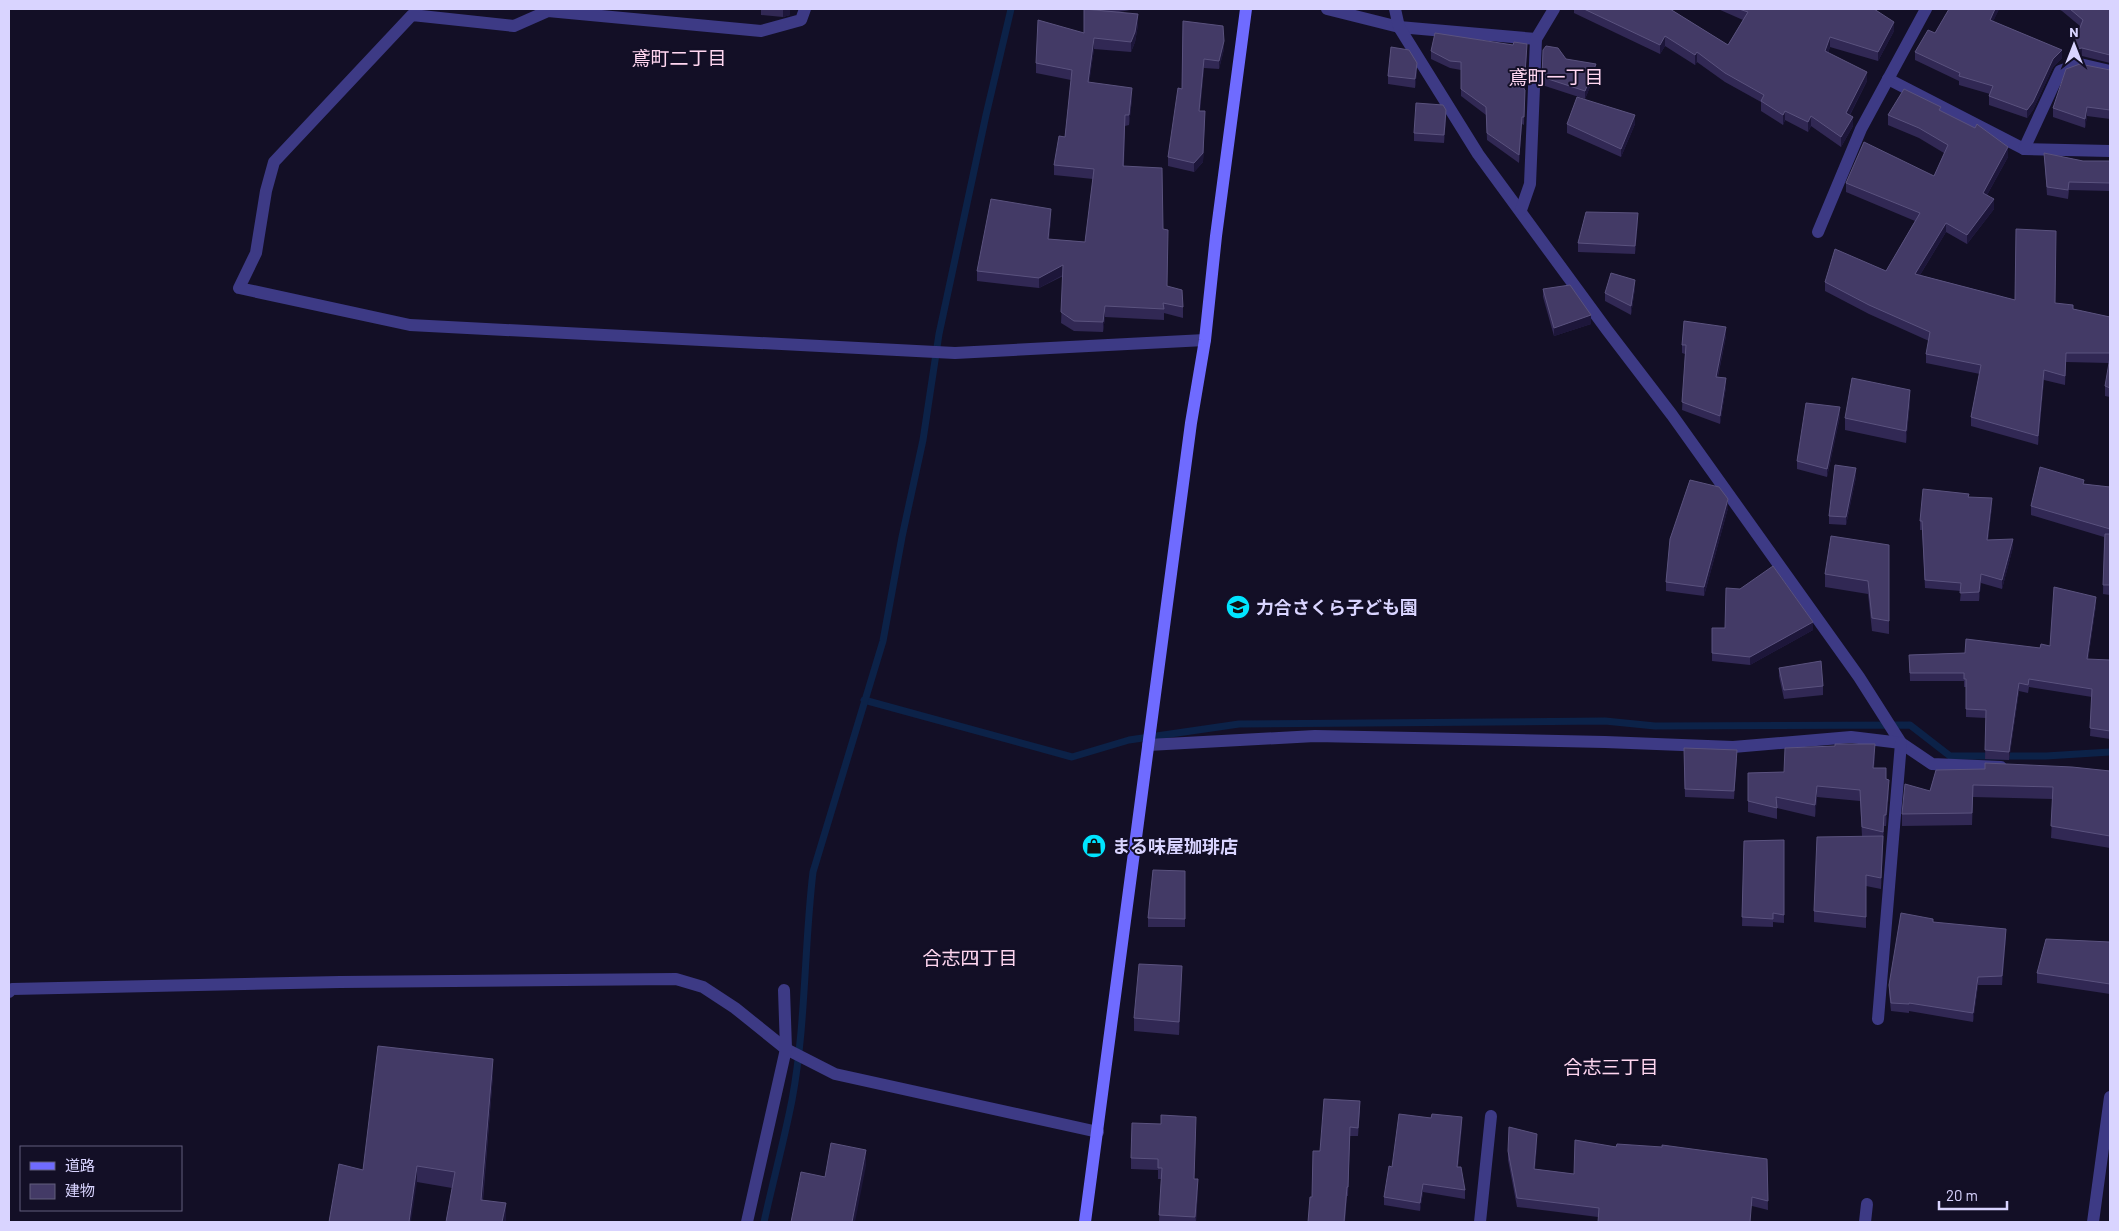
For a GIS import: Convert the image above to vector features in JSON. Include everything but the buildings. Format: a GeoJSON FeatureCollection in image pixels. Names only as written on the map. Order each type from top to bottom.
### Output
{"type":"FeatureCollection","features":[{"type":"Feature","properties":{"kind":"street"},"geometry":{"type":"LineString","coordinates":[[805,9],[801,20],[761,30],[548,11],[514,26],[412,15],[274,162],[266,191],[256,253],[239,288],[410,325],[955,353],[1205,340]]}},
{"type":"Feature","properties":{"kind":"street"},"geometry":{"type":"LineString","coordinates":[[1085,1222],[1191,423],[1205,340],[1216,236],[1246,9]]}},
{"type":"Feature","properties":{"kind":"street"},"geometry":{"type":"LineString","coordinates":[[1327,9],[1400,27],[1536,39]]}},
{"type":"Feature","properties":{"kind":"street"},"geometry":{"type":"LineString","coordinates":[[1395,9],[1400,27],[1478,154],[1688,437],[1859,677],[1901,743],[1932,764],[2011,767]]}},
{"type":"Feature","properties":{"kind":"street"},"geometry":{"type":"LineString","coordinates":[[1520,210],[1530,184],[1536,39],[1554,9]]}},
{"type":"Feature","properties":{"kind":"street"},"geometry":{"type":"LineString","coordinates":[[1818,232],[1860,130],[1926,9]]}},
{"type":"Feature","properties":{"kind":"street"},"geometry":{"type":"LineString","coordinates":[[2024,149],[2060,71],[2080,64],[2110,71]]}},
{"type":"Feature","properties":{"kind":"street"},"geometry":{"type":"LineString","coordinates":[[1888,80],[2024,149],[2110,151]]}},
{"type":"Feature","properties":{"kind":"street"},"geometry":{"type":"LineString","coordinates":[[1148,744],[1315,736],[1605,742],[1733,747],[1851,737],[1901,743]]}},
{"type":"Feature","properties":{"kind":"street"},"geometry":{"type":"LineString","coordinates":[[1878,1019],[1901,743]]}},
{"type":"Feature","properties":{"kind":"street"},"geometry":{"type":"LineString","coordinates":[[9,992],[12,989],[280,983],[676,979],[703,987],[735,1008],[786,1050],[835,1074],[1098,1132]]}},
{"type":"Feature","properties":{"kind":"street"},"geometry":{"type":"LineString","coordinates":[[747,1222],[786,1050],[784,990]]}},
{"type":"Feature","properties":{"kind":"street"},"geometry":{"type":"LineString","coordinates":[[2094,1222],[2110,1097]]}},
{"type":"Feature","properties":{"kind":"street"},"geometry":{"type":"LineString","coordinates":[[1480,1222],[1491,1116]]}},
{"type":"Feature","properties":{"kind":"street"},"geometry":{"type":"LineString","coordinates":[[1865,1222],[1867,1204]]}},
{"type":"Feature","properties":{"kind":"waterway"},"geometry":{"type":"LineString","coordinates":[[764,1222],[797,1072],[813,872],[883,641],[902,537],[923,440],[939,334],[1011,9]]}},
{"type":"Feature","properties":{"kind":"waterway"},"geometry":{"type":"LineString","coordinates":[[864,700],[1072,757],[1129,740],[1239,724],[1605,721],[1655,726],[1910,725],[1950,756],[2046,756],[2110,752]]}},
{"type":"Feature","properties":{"kind":"place","name":"力合さくら子ども園"},"geometry":{"type":"Point","coordinates":[1238,607]}},
{"type":"Feature","properties":{"kind":"place","name":"まる味屋珈琲店"},"geometry":{"type":"Point","coordinates":[1094,846]}},
{"type":"Feature","properties":{"kind":"district","name":"鳶町二丁目"},"geometry":{"type":"Point","coordinates":[679,57]}},
{"type":"Feature","properties":{"kind":"district","name":"鳶町一丁目"},"geometry":{"type":"Point","coordinates":[1556,76]}},
{"type":"Feature","properties":{"kind":"district","name":"合志四丁目"},"geometry":{"type":"Point","coordinates":[970,957]}},
{"type":"Feature","properties":{"kind":"district","name":"合志三丁目"},"geometry":{"type":"Point","coordinates":[1611,1066]}}]}
